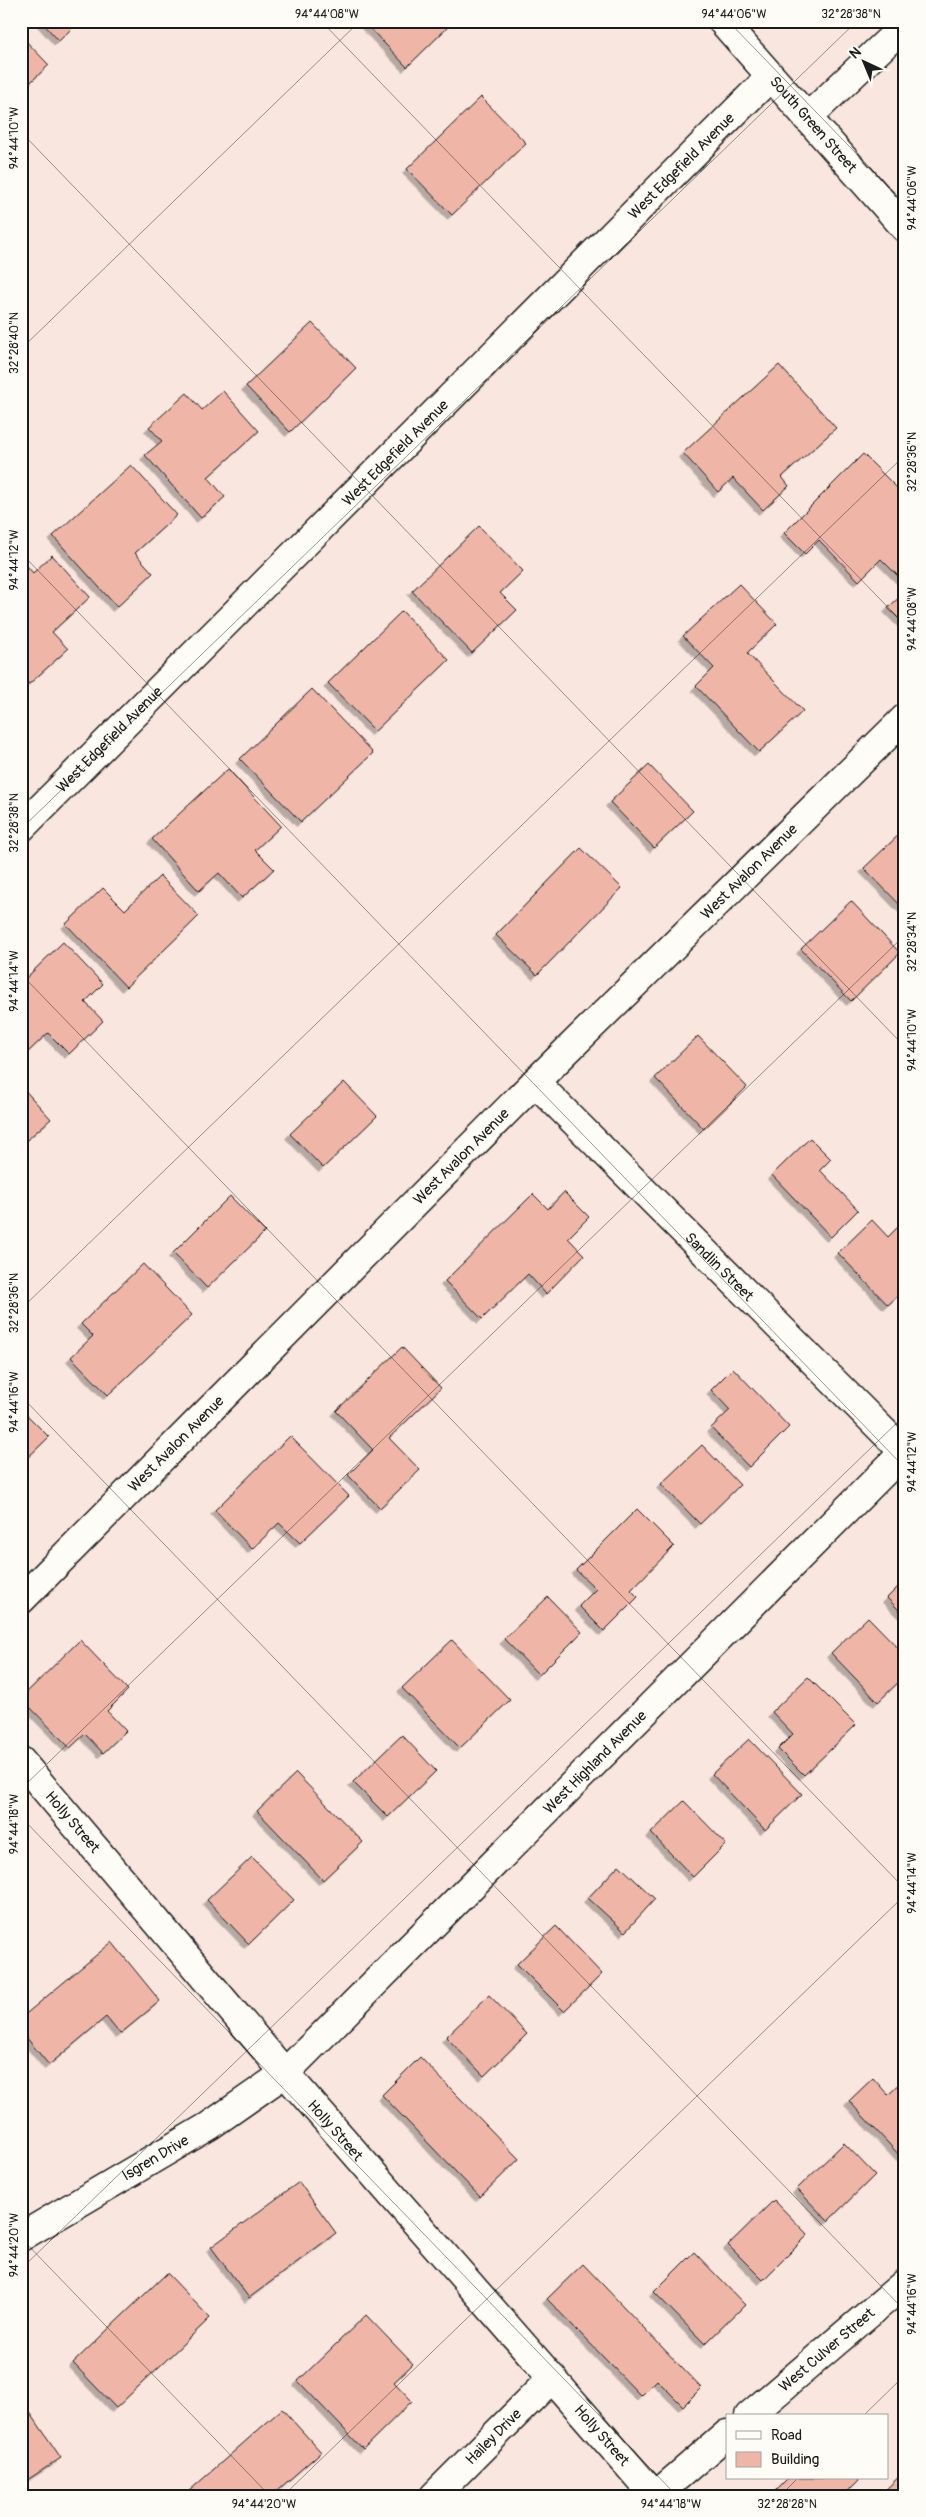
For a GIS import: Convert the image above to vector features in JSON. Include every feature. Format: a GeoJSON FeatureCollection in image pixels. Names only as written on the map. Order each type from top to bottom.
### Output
{"type":"FeatureCollection","features":[{"type":"Feature","properties":{"kind":"street","name":"South Green Street"},"geometry":{"type":"LineString","coordinates":[[722,21],[905,228]]}},
{"type":"Feature","properties":{"kind":"street"},"geometry":{"type":"LineString","coordinates":[[807,118],[905,25]]}},
{"type":"Feature","properties":{"kind":"street","name":"West Edgefield Avenue"},"geometry":{"type":"LineString","coordinates":[[21,828],[770,77]]}},
{"type":"Feature","properties":{"kind":"street","name":"West Avalon Avenue"},"geometry":{"type":"LineString","coordinates":[[21,1600],[535,1082],[905,718]]}},
{"type":"Feature","properties":{"kind":"street","name":"Sandlin Street"},"geometry":{"type":"LineString","coordinates":[[535,1082],[904,1453]]}},
{"type":"Feature","properties":{"kind":"street","name":"West Highland Avenue"},"geometry":{"type":"LineString","coordinates":[[285,2073],[904,1453]]}},
{"type":"Feature","properties":{"kind":"street","name":"Holly Street"},"geometry":{"type":"LineString","coordinates":[[21,1761],[285,2073],[655,2496]]}},
{"type":"Feature","properties":{"kind":"street","name":"Isgren Drive"},"geometry":{"type":"LineString","coordinates":[[21,2237],[209,2126],[285,2073]]}},
{"type":"Feature","properties":{"kind":"street","name":"West Culver Street"},"geometry":{"type":"LineString","coordinates":[[751,2414],[905,2283]]}},
{"type":"Feature","properties":{"kind":"street","name":"Hailey Drive"},"geometry":{"type":"LineString","coordinates":[[434,2496],[552,2378]]}},
{"type":"Feature","properties":{"kind":"street"},"geometry":{"type":"LineString","coordinates":[[655,2496],[726,2435]]}},
{"type":"Feature","properties":{"kind":"building"},"geometry":{"type":"Polygon","coordinates":[[[41,21],[79,21],[59,41],[41,21]]]}},
{"type":"Feature","properties":{"kind":"building"},"geometry":{"type":"Polygon","coordinates":[[[363,21],[446,21],[450,25],[407,67],[363,21]]]}},
{"type":"Feature","properties":{"kind":"building"},"geometry":{"type":"Polygon","coordinates":[[[21,36],[49,65],[21,91],[21,36]]]}},
{"type":"Feature","properties":{"kind":"building"},"geometry":{"type":"Polygon","coordinates":[[[481,97],[526,143],[452,215],[407,169],[481,97]]]}},
{"type":"Feature","properties":{"kind":"building"},"geometry":{"type":"Polygon","coordinates":[[[312,323],[356,368],[290,432],[246,386],[312,323]]]}},
{"type":"Feature","properties":{"kind":"building"},"geometry":{"type":"Polygon","coordinates":[[[779,365],[836,428],[782,477],[789,486],[763,510],[733,478],[718,492],[683,453],[779,365]]]}},
{"type":"Feature","properties":{"kind":"building"},"geometry":{"type":"Polygon","coordinates":[[[223,391],[259,431],[208,477],[225,497],[201,518],[145,455],[162,441],[149,427],[187,393],[202,410],[223,391]]]}},
{"type":"Feature","properties":{"kind":"building"},"geometry":{"type":"Polygon","coordinates":[[[863,454],[905,496],[905,583],[881,559],[859,581],[819,540],[805,554],[784,533],[863,454]]]}},
{"type":"Feature","properties":{"kind":"building"},"geometry":{"type":"Polygon","coordinates":[[[131,465],[177,515],[135,553],[153,573],[117,607],[53,536],[131,465]]]}},
{"type":"Feature","properties":{"kind":"building"},"geometry":{"type":"Polygon","coordinates":[[[479,526],[523,571],[500,593],[517,610],[472,653],[412,591],[479,526]]]}},
{"type":"Feature","properties":{"kind":"building"},"geometry":{"type":"Polygon","coordinates":[[[52,555],[90,597],[52,632],[68,649],[29,684],[21,676],[21,559],[33,573],[52,555]]]}},
{"type":"Feature","properties":{"kind":"building"},"geometry":{"type":"Polygon","coordinates":[[[739,584],[777,624],[747,653],[803,711],[759,752],[696,686],[714,668],[683,636],[739,584]]]}},
{"type":"Feature","properties":{"kind":"building"},"geometry":{"type":"Polygon","coordinates":[[[905,592],[905,625],[888,608],[905,592]]]}},
{"type":"Feature","properties":{"kind":"building"},"geometry":{"type":"Polygon","coordinates":[[[402,611],[449,660],[375,731],[328,683],[402,611]]]}},
{"type":"Feature","properties":{"kind":"building"},"geometry":{"type":"Polygon","coordinates":[[[312,689],[373,753],[301,822],[240,759],[312,689]]]}},
{"type":"Feature","properties":{"kind":"building"},"geometry":{"type":"Polygon","coordinates":[[[649,765],[693,811],[654,848],[610,802],[649,765]]]}},
{"type":"Feature","properties":{"kind":"building"},"geometry":{"type":"Polygon","coordinates":[[[228,769],[281,826],[255,850],[274,869],[242,898],[219,873],[199,891],[152,839],[228,769]]]}},
{"type":"Feature","properties":{"kind":"building"},"geometry":{"type":"Polygon","coordinates":[[[905,829],[905,910],[864,868],[905,829]]]}},
{"type":"Feature","properties":{"kind":"building"},"geometry":{"type":"Polygon","coordinates":[[[581,848],[622,888],[537,975],[496,935],[581,848]]]}},
{"type":"Feature","properties":{"kind":"building"},"geometry":{"type":"Polygon","coordinates":[[[160,876],[199,916],[126,987],[66,924],[103,888],[125,910],[160,876]]]}},
{"type":"Feature","properties":{"kind":"building"},"geometry":{"type":"Polygon","coordinates":[[[851,901],[900,953],[851,1001],[801,949],[851,901]]]}},
{"type":"Feature","properties":{"kind":"building"},"geometry":{"type":"Polygon","coordinates":[[[63,942],[103,984],[85,1002],[103,1021],[69,1054],[48,1033],[27,1053],[21,1048],[21,983],[63,942]]]}},
{"type":"Feature","properties":{"kind":"building"},"geometry":{"type":"Polygon","coordinates":[[[698,1036],[747,1087],[704,1129],[655,1078],[698,1036]]]}},
{"type":"Feature","properties":{"kind":"building"},"geometry":{"type":"Polygon","coordinates":[[[344,1082],[377,1116],[323,1168],[290,1134],[344,1082]]]}},
{"type":"Feature","properties":{"kind":"building"},"geometry":{"type":"Polygon","coordinates":[[[21,1086],[51,1119],[21,1145],[21,1086]]]}},
{"type":"Feature","properties":{"kind":"building"},"geometry":{"type":"Polygon","coordinates":[[[810,1138],[831,1159],[820,1170],[858,1210],[831,1237],[772,1175],[810,1138]]]}},
{"type":"Feature","properties":{"kind":"building"},"geometry":{"type":"Polygon","coordinates":[[[564,1192],[589,1217],[568,1238],[584,1255],[546,1294],[528,1274],[482,1319],[445,1281],[533,1194],[548,1209],[564,1192]]]}},
{"type":"Feature","properties":{"kind":"building"},"geometry":{"type":"Polygon","coordinates":[[[230,1196],[265,1232],[207,1288],[173,1253],[230,1196]]]}},
{"type":"Feature","properties":{"kind":"building"},"geometry":{"type":"Polygon","coordinates":[[[872,1220],[888,1237],[903,1222],[905,1223],[905,1289],[888,1305],[838,1253],[872,1220]]]}},
{"type":"Feature","properties":{"kind":"building"},"geometry":{"type":"Polygon","coordinates":[[[143,1264],[192,1315],[108,1395],[71,1357],[93,1336],[81,1324],[143,1264]]]}},
{"type":"Feature","properties":{"kind":"building"},"geometry":{"type":"Polygon","coordinates":[[[402,1347],[441,1388],[389,1438],[420,1470],[380,1508],[348,1475],[373,1450],[336,1411],[402,1347]]]}},
{"type":"Feature","properties":{"kind":"building"},"geometry":{"type":"Polygon","coordinates":[[[733,1368],[789,1427],[749,1467],[711,1428],[730,1410],[711,1390],[733,1368]]]}},
{"type":"Feature","properties":{"kind":"building"},"geometry":{"type":"Polygon","coordinates":[[[21,1409],[49,1437],[21,1464],[21,1409]]]}},
{"type":"Feature","properties":{"kind":"building"},"geometry":{"type":"Polygon","coordinates":[[[290,1436],[349,1496],[300,1543],[279,1523],[252,1549],[215,1510],[290,1436]]]}},
{"type":"Feature","properties":{"kind":"building"},"geometry":{"type":"Polygon","coordinates":[[[702,1445],[740,1485],[700,1524],[661,1484],[702,1445]]]}},
{"type":"Feature","properties":{"kind":"building"},"geometry":{"type":"Polygon","coordinates":[[[637,1509],[674,1546],[631,1590],[638,1597],[604,1631],[579,1606],[596,1589],[576,1570],[637,1509]]]}},
{"type":"Feature","properties":{"kind":"building"},"geometry":{"type":"Polygon","coordinates":[[[905,1580],[905,1616],[887,1598],[905,1580]]]}},
{"type":"Feature","properties":{"kind":"building"},"geometry":{"type":"Polygon","coordinates":[[[548,1597],[582,1632],[539,1675],[504,1639],[548,1597]]]}},
{"type":"Feature","properties":{"kind":"building"},"geometry":{"type":"Polygon","coordinates":[[[868,1617],[905,1655],[905,1676],[878,1702],[831,1653],[868,1617]]]}},
{"type":"Feature","properties":{"kind":"building"},"geometry":{"type":"Polygon","coordinates":[[[80,1640],[128,1690],[107,1711],[126,1731],[103,1753],[85,1734],[70,1748],[21,1698],[80,1640]]]}},
{"type":"Feature","properties":{"kind":"building"},"geometry":{"type":"Polygon","coordinates":[[[452,1640],[510,1700],[460,1748],[402,1688],[452,1640]]]}},
{"type":"Feature","properties":{"kind":"building"},"geometry":{"type":"Polygon","coordinates":[[[808,1677],[856,1725],[804,1775],[778,1749],[793,1734],[772,1712],[808,1677]]]}},
{"type":"Feature","properties":{"kind":"building"},"geometry":{"type":"Polygon","coordinates":[[[402,1735],[436,1771],[388,1817],[353,1782],[402,1735]]]}},
{"type":"Feature","properties":{"kind":"building"},"geometry":{"type":"Polygon","coordinates":[[[749,1739],[802,1794],[765,1830],[712,1774],[749,1739]]]}},
{"type":"Feature","properties":{"kind":"building"},"geometry":{"type":"Polygon","coordinates":[[[296,1773],[363,1842],[323,1880],[257,1811],[296,1773]]]}},
{"type":"Feature","properties":{"kind":"building"},"geometry":{"type":"Polygon","coordinates":[[[684,1801],[726,1844],[693,1877],[651,1833],[684,1801]]]}},
{"type":"Feature","properties":{"kind":"building"},"geometry":{"type":"Polygon","coordinates":[[[252,1857],[294,1900],[249,1944],[207,1900],[252,1857]]]}},
{"type":"Feature","properties":{"kind":"building"},"geometry":{"type":"Polygon","coordinates":[[[619,1865],[655,1899],[625,1932],[588,1898],[619,1865]]]}},
{"type":"Feature","properties":{"kind":"building"},"geometry":{"type":"Polygon","coordinates":[[[556,1926],[602,1974],[564,2011],[517,1964],[556,1926]]]}},
{"type":"Feature","properties":{"kind":"building"},"geometry":{"type":"Polygon","coordinates":[[[112,1942],[160,2001],[120,2034],[106,2017],[49,2065],[21,2031],[21,2018],[112,1942]]]}},
{"type":"Feature","properties":{"kind":"building"},"geometry":{"type":"Polygon","coordinates":[[[489,1995],[527,2034],[484,2076],[446,2037],[489,1995]]]}},
{"type":"Feature","properties":{"kind":"building"},"geometry":{"type":"Polygon","coordinates":[[[420,2057],[519,2159],[480,2197],[382,2095],[420,2057]]]}},
{"type":"Feature","properties":{"kind":"building"},"geometry":{"type":"Polygon","coordinates":[[[873,2078],[888,2095],[905,2079],[905,2154],[901,2157],[849,2101],[873,2078]]]}},
{"type":"Feature","properties":{"kind":"building"},"geometry":{"type":"Polygon","coordinates":[[[844,2143],[875,2175],[828,2221],[797,2189],[844,2143]]]}},
{"type":"Feature","properties":{"kind":"building"},"geometry":{"type":"Polygon","coordinates":[[[299,2182],[336,2233],[249,2298],[211,2247],[299,2182]]]}},
{"type":"Feature","properties":{"kind":"building"},"geometry":{"type":"Polygon","coordinates":[[[774,2200],[808,2235],[763,2280],[728,2245],[774,2200]]]}},
{"type":"Feature","properties":{"kind":"building"},"geometry":{"type":"Polygon","coordinates":[[[694,2252],[745,2305],[705,2344],[654,2292],[694,2252]]]}},
{"type":"Feature","properties":{"kind":"building"},"geometry":{"type":"Polygon","coordinates":[[[583,2264],[701,2388],[683,2406],[657,2380],[641,2396],[547,2299],[583,2264]]]}},
{"type":"Feature","properties":{"kind":"building"},"geometry":{"type":"Polygon","coordinates":[[[167,2273],[210,2318],[116,2408],[73,2363],[167,2273]]]}},
{"type":"Feature","properties":{"kind":"building"},"geometry":{"type":"Polygon","coordinates":[[[366,2315],[413,2364],[394,2382],[412,2401],[363,2449],[298,2381],[366,2315]]]}},
{"type":"Feature","properties":{"kind":"building"},"geometry":{"type":"Polygon","coordinates":[[[25,2405],[61,2458],[21,2484],[21,2408],[25,2405]]]}},
{"type":"Feature","properties":{"kind":"building"},"geometry":{"type":"Polygon","coordinates":[[[282,2409],[321,2452],[271,2496],[191,2496],[188,2492],[282,2409]]]}},
{"type":"Feature","properties":{"kind":"building"},"geometry":{"type":"Polygon","coordinates":[[[903,2473],[905,2496],[879,2496],[903,2473]]]}},
{"type":"Feature","properties":{"kind":"building"},"geometry":{"type":"Polygon","coordinates":[[[787,2480],[859,2480],[843,2496],[771,2496],[787,2480]]]}}]}
